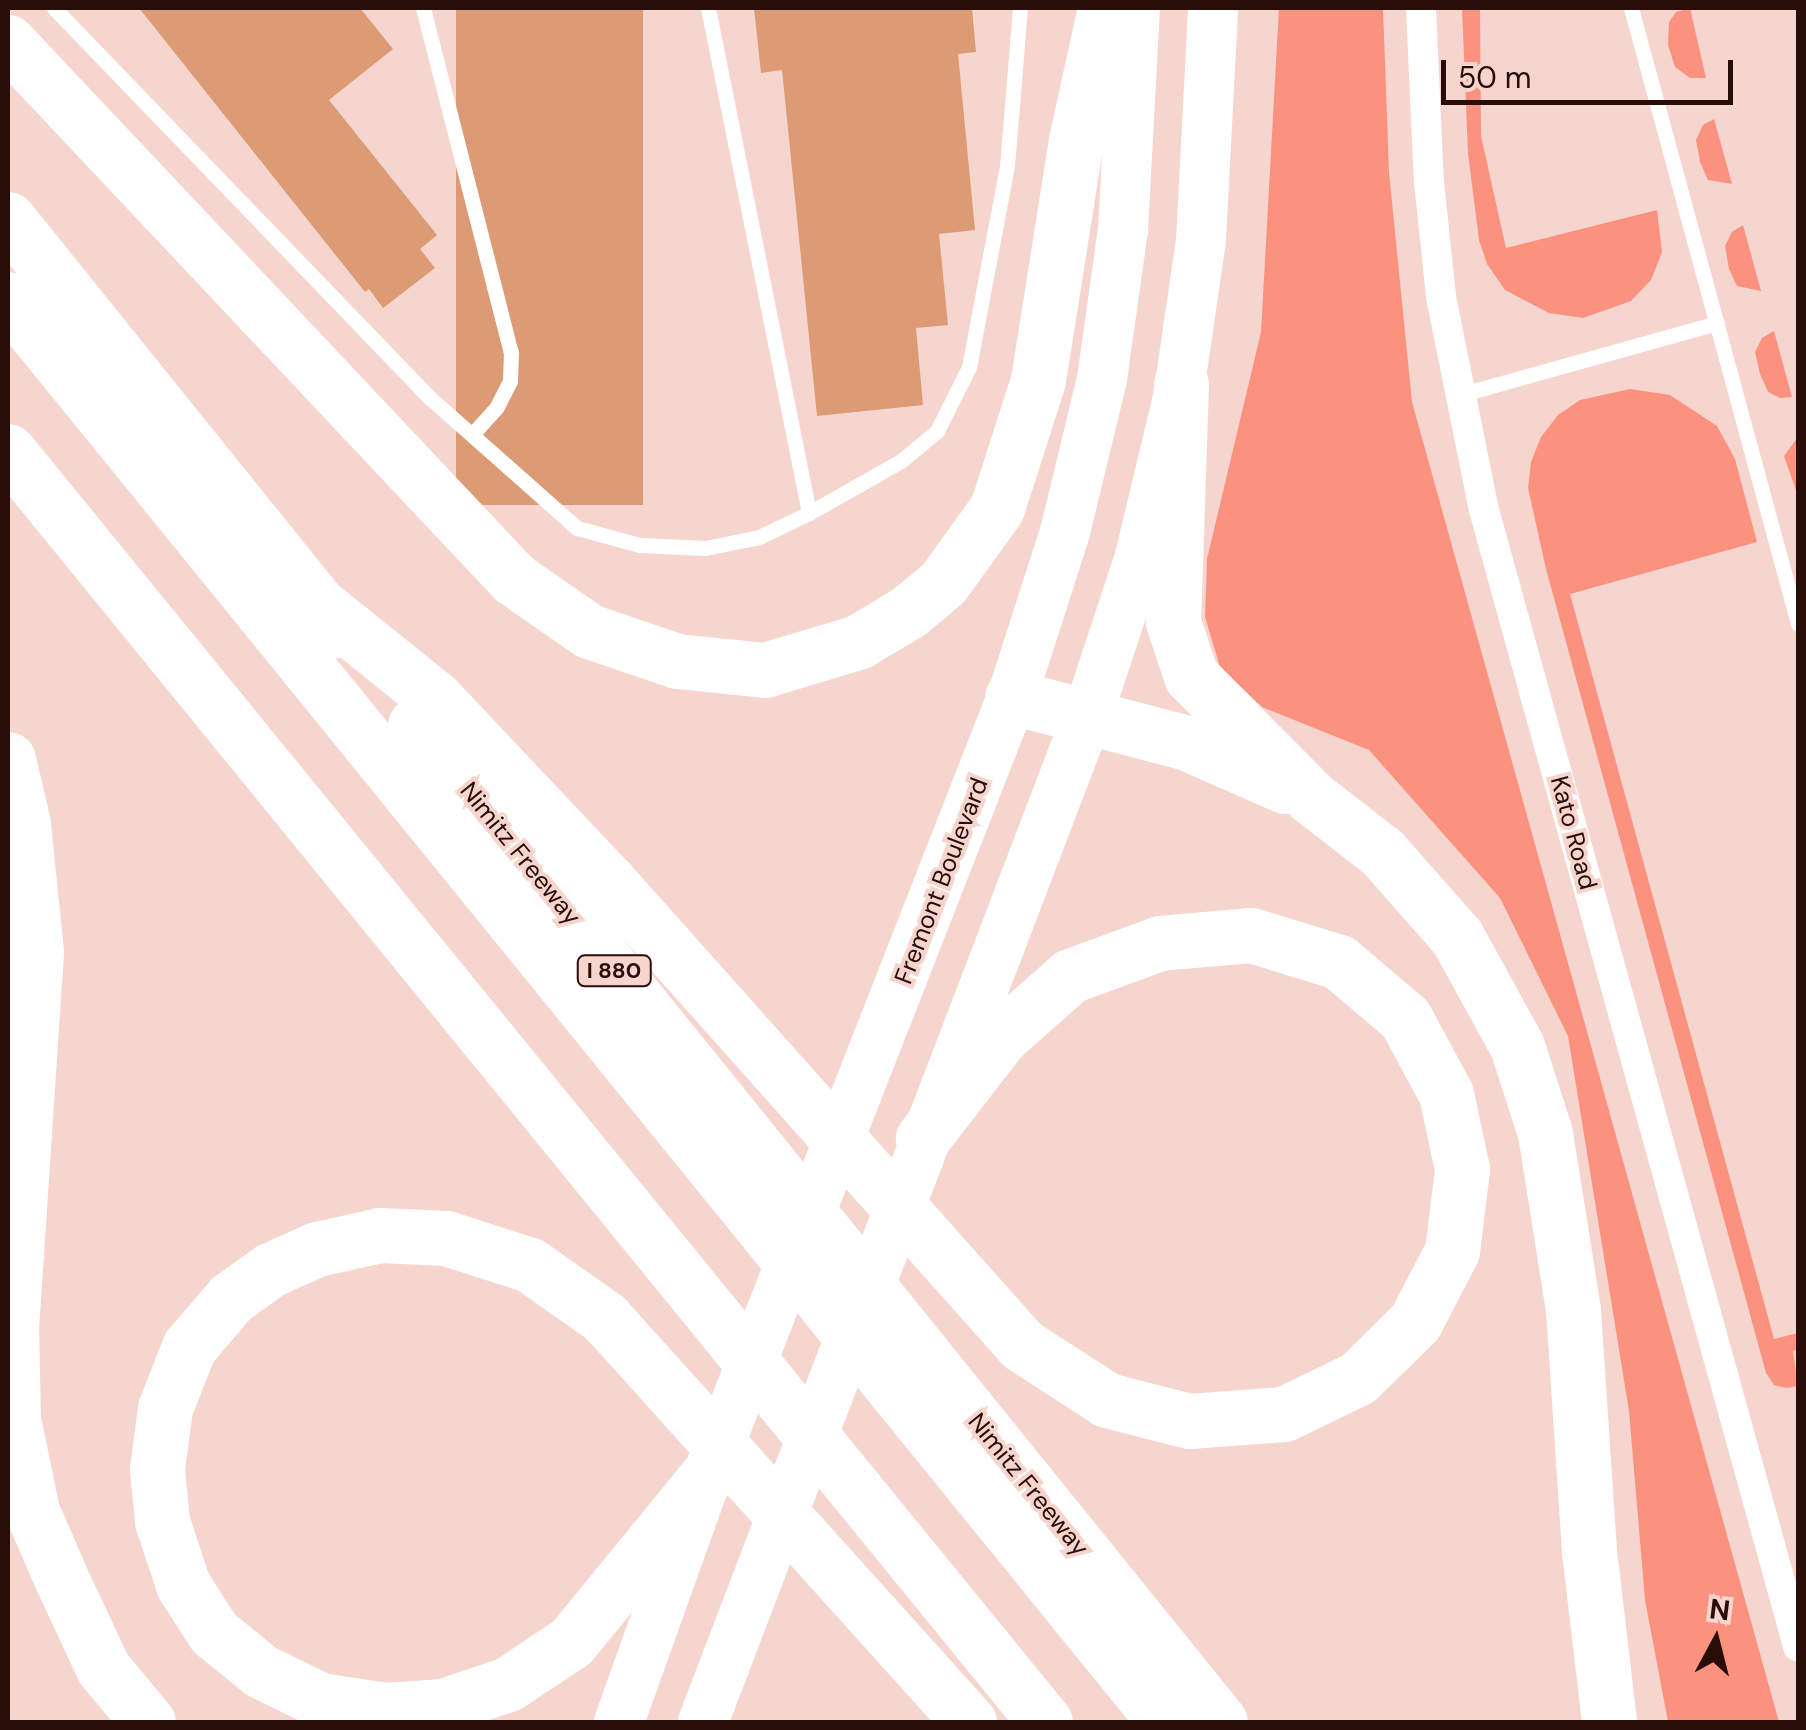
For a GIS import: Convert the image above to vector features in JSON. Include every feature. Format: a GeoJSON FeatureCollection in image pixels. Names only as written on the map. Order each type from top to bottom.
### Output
{"type":"FeatureCollection","features":[{"type":"Feature","properties":{"kind":"highway"},"geometry":{"type":"LineString","coordinates":[[8,42],[514,580],[589,631],[677,662],[765,670],[858,642],[908,612],[943,583],[997,508],[1038,380],[1076,140],[1104,8]]}},
{"type":"Feature","properties":{"kind":"highway","name":"Nimitz Freeway"},"geometry":{"type":"LineString","coordinates":[[8,219],[1220,1722]]}},
{"type":"Feature","properties":{"kind":"highway","name":"I 880"},"geometry":{"type":"LineString","coordinates":[[8,299],[1165,1722]]}},
{"type":"Feature","properties":{"kind":"highway"},"geometry":{"type":"LineString","coordinates":[[1181,384],[1181,478],[1172,568],[1173,622],[1191,676],[1311,797],[1382,852],[1457,937],[1517,1046],[1544,1132],[1573,1310],[1590,1551],[1609,1722]]}},
{"type":"Feature","properties":{"kind":"highway"},"geometry":{"type":"LineString","coordinates":[[8,451],[1045,1722]]}},
{"type":"Feature","properties":{"kind":"highway"},"geometry":{"type":"LineString","coordinates":[[318,604],[436,698],[610,884],[1022,1345],[1108,1400],[1188,1421],[1284,1414],[1358,1378],[1416,1322],[1452,1251],[1462,1169],[1446,1094],[1406,1018],[1340,962],[1251,935],[1160,943],[1070,976],[990,1019],[923,1138]]}},
{"type":"Feature","properties":{"kind":"highway"},"geometry":{"type":"LineString","coordinates":[[1012,697],[1086,720],[1187,743],[1311,797]]}},
{"type":"Feature","properties":{"kind":"highway"},"geometry":{"type":"LineString","coordinates":[[8,759],[24,824],[36,952],[11,1324],[13,1419],[32,1511],[61,1578],[103,1668],[148,1722]]}},
{"type":"Feature","properties":{"kind":"highway"},"geometry":{"type":"LineString","coordinates":[[707,1476],[571,1642],[508,1684],[443,1706],[385,1710],[320,1700],[262,1671],[214,1633],[182,1585],[162,1521],[157,1469],[165,1408],[189,1347],[231,1298],[270,1270],[317,1248],[380,1236],[446,1238],[530,1265],[604,1318],[968,1722]]}},
{"type":"Feature","properties":{"kind":"main road","name":"Fremont Boulevard"},"geometry":{"type":"LineString","coordinates":[[619,1722],[707,1476],[1012,697],[1066,532],[1102,379],[1123,230],[1134,8]]}},
{"type":"Feature","properties":{"kind":"main road"},"geometry":{"type":"LineString","coordinates":[[990,1019],[1139,560],[1181,384],[1201,240],[1213,8]]}},
{"type":"Feature","properties":{"kind":"main road"},"geometry":{"type":"LineString","coordinates":[[704,1722],[724,1660],[923,1138]]}},
{"type":"Feature","properties":{"kind":"street","name":"Kato Road"},"geometry":{"type":"LineString","coordinates":[[1421,8],[1428,182],[1441,298],[1484,510],[1798,1646]]}},
{"type":"Feature","properties":{"kind":"lane"},"geometry":{"type":"LineString","coordinates":[[54,8],[416,384],[577,528],[640,545],[705,548],[759,536],[809,513],[901,461],[937,430],[969,366],[1008,166],[1020,8]]}},
{"type":"Feature","properties":{"kind":"lane"},"geometry":{"type":"LineString","coordinates":[[423,8],[511,352],[510,381],[496,408],[472,435]]}},
{"type":"Feature","properties":{"kind":"lane"},"geometry":{"type":"LineString","coordinates":[[708,8],[809,513]]}},
{"type":"Feature","properties":{"kind":"lane"},"geometry":{"type":"LineString","coordinates":[[1631,8],[1798,624]]}},
{"type":"Feature","properties":{"kind":"lane"},"geometry":{"type":"LineString","coordinates":[[1459,395],[1717,324]]}},
{"type":"Feature","properties":{"kind":"shaded area"},"geometry":{"type":"Polygon","coordinates":[[[1279,8],[1383,8],[1389,172],[1412,402],[1779,1722],[1668,1722],[1645,1600],[1629,1411],[1568,1036],[1500,898],[1369,750],[1262,707],[1220,667],[1205,617],[1207,559],[1261,332],[1279,8]]]}},
{"type":"Feature","properties":{"kind":"shaded area"},"geometry":{"type":"Polygon","coordinates":[[[1462,8],[1480,8],[1481,136],[1506,248],[1657,210],[1662,252],[1651,280],[1631,301],[1583,318],[1549,313],[1505,290],[1487,264],[1479,240],[1468,153],[1462,8]]]}},
{"type":"Feature","properties":{"kind":"shaded area"},"geometry":{"type":"Polygon","coordinates":[[[1690,8],[1706,78],[1690,78],[1675,67],[1668,45],[1669,22],[1676,12],[1690,8]]]}},
{"type":"Feature","properties":{"kind":"shaded area"},"geometry":{"type":"Polygon","coordinates":[[[1714,119],[1732,184],[1708,180],[1700,162],[1696,140],[1703,125],[1714,119]]]}},
{"type":"Feature","properties":{"kind":"shaded area"},"geometry":{"type":"Polygon","coordinates":[[[1743,225],[1761,291],[1737,286],[1729,269],[1725,246],[1732,232],[1743,225]]]}},
{"type":"Feature","properties":{"kind":"shaded area"},"geometry":{"type":"Polygon","coordinates":[[[1774,331],[1792,397],[1780,398],[1768,392],[1760,374],[1755,352],[1762,338],[1774,331]]]}},
{"type":"Feature","properties":{"kind":"shaded area"},"geometry":{"type":"Polygon","coordinates":[[[1630,389],[1670,395],[1717,426],[1735,459],[1757,542],[1570,594],[1774,1339],[1798,1333],[1798,1349],[1793,1351],[1798,1386],[1787,1388],[1774,1385],[1766,1373],[1546,569],[1528,488],[1531,462],[1541,437],[1558,415],[1580,400],[1630,389]]]}},
{"type":"Feature","properties":{"kind":"shaded area"},"geometry":{"type":"Polygon","coordinates":[[[1798,437],[1798,496],[1784,456],[1798,437]]]}},
{"type":"Feature","properties":{"kind":"building"},"geometry":{"type":"Polygon","coordinates":[[[139,8],[360,8],[393,49],[329,100],[437,235],[420,249],[435,268],[383,308],[369,289],[365,292],[139,8]]]}},
{"type":"Feature","properties":{"kind":"building"},"geometry":{"type":"Polygon","coordinates":[[[456,8],[643,8],[643,505],[456,505],[456,8]]]}},
{"type":"Feature","properties":{"kind":"building"},"geometry":{"type":"Polygon","coordinates":[[[754,8],[972,8],[976,52],[958,54],[975,230],[939,234],[948,325],[916,328],[923,405],[817,416],[782,70],[761,73],[754,8]]]}}]}
